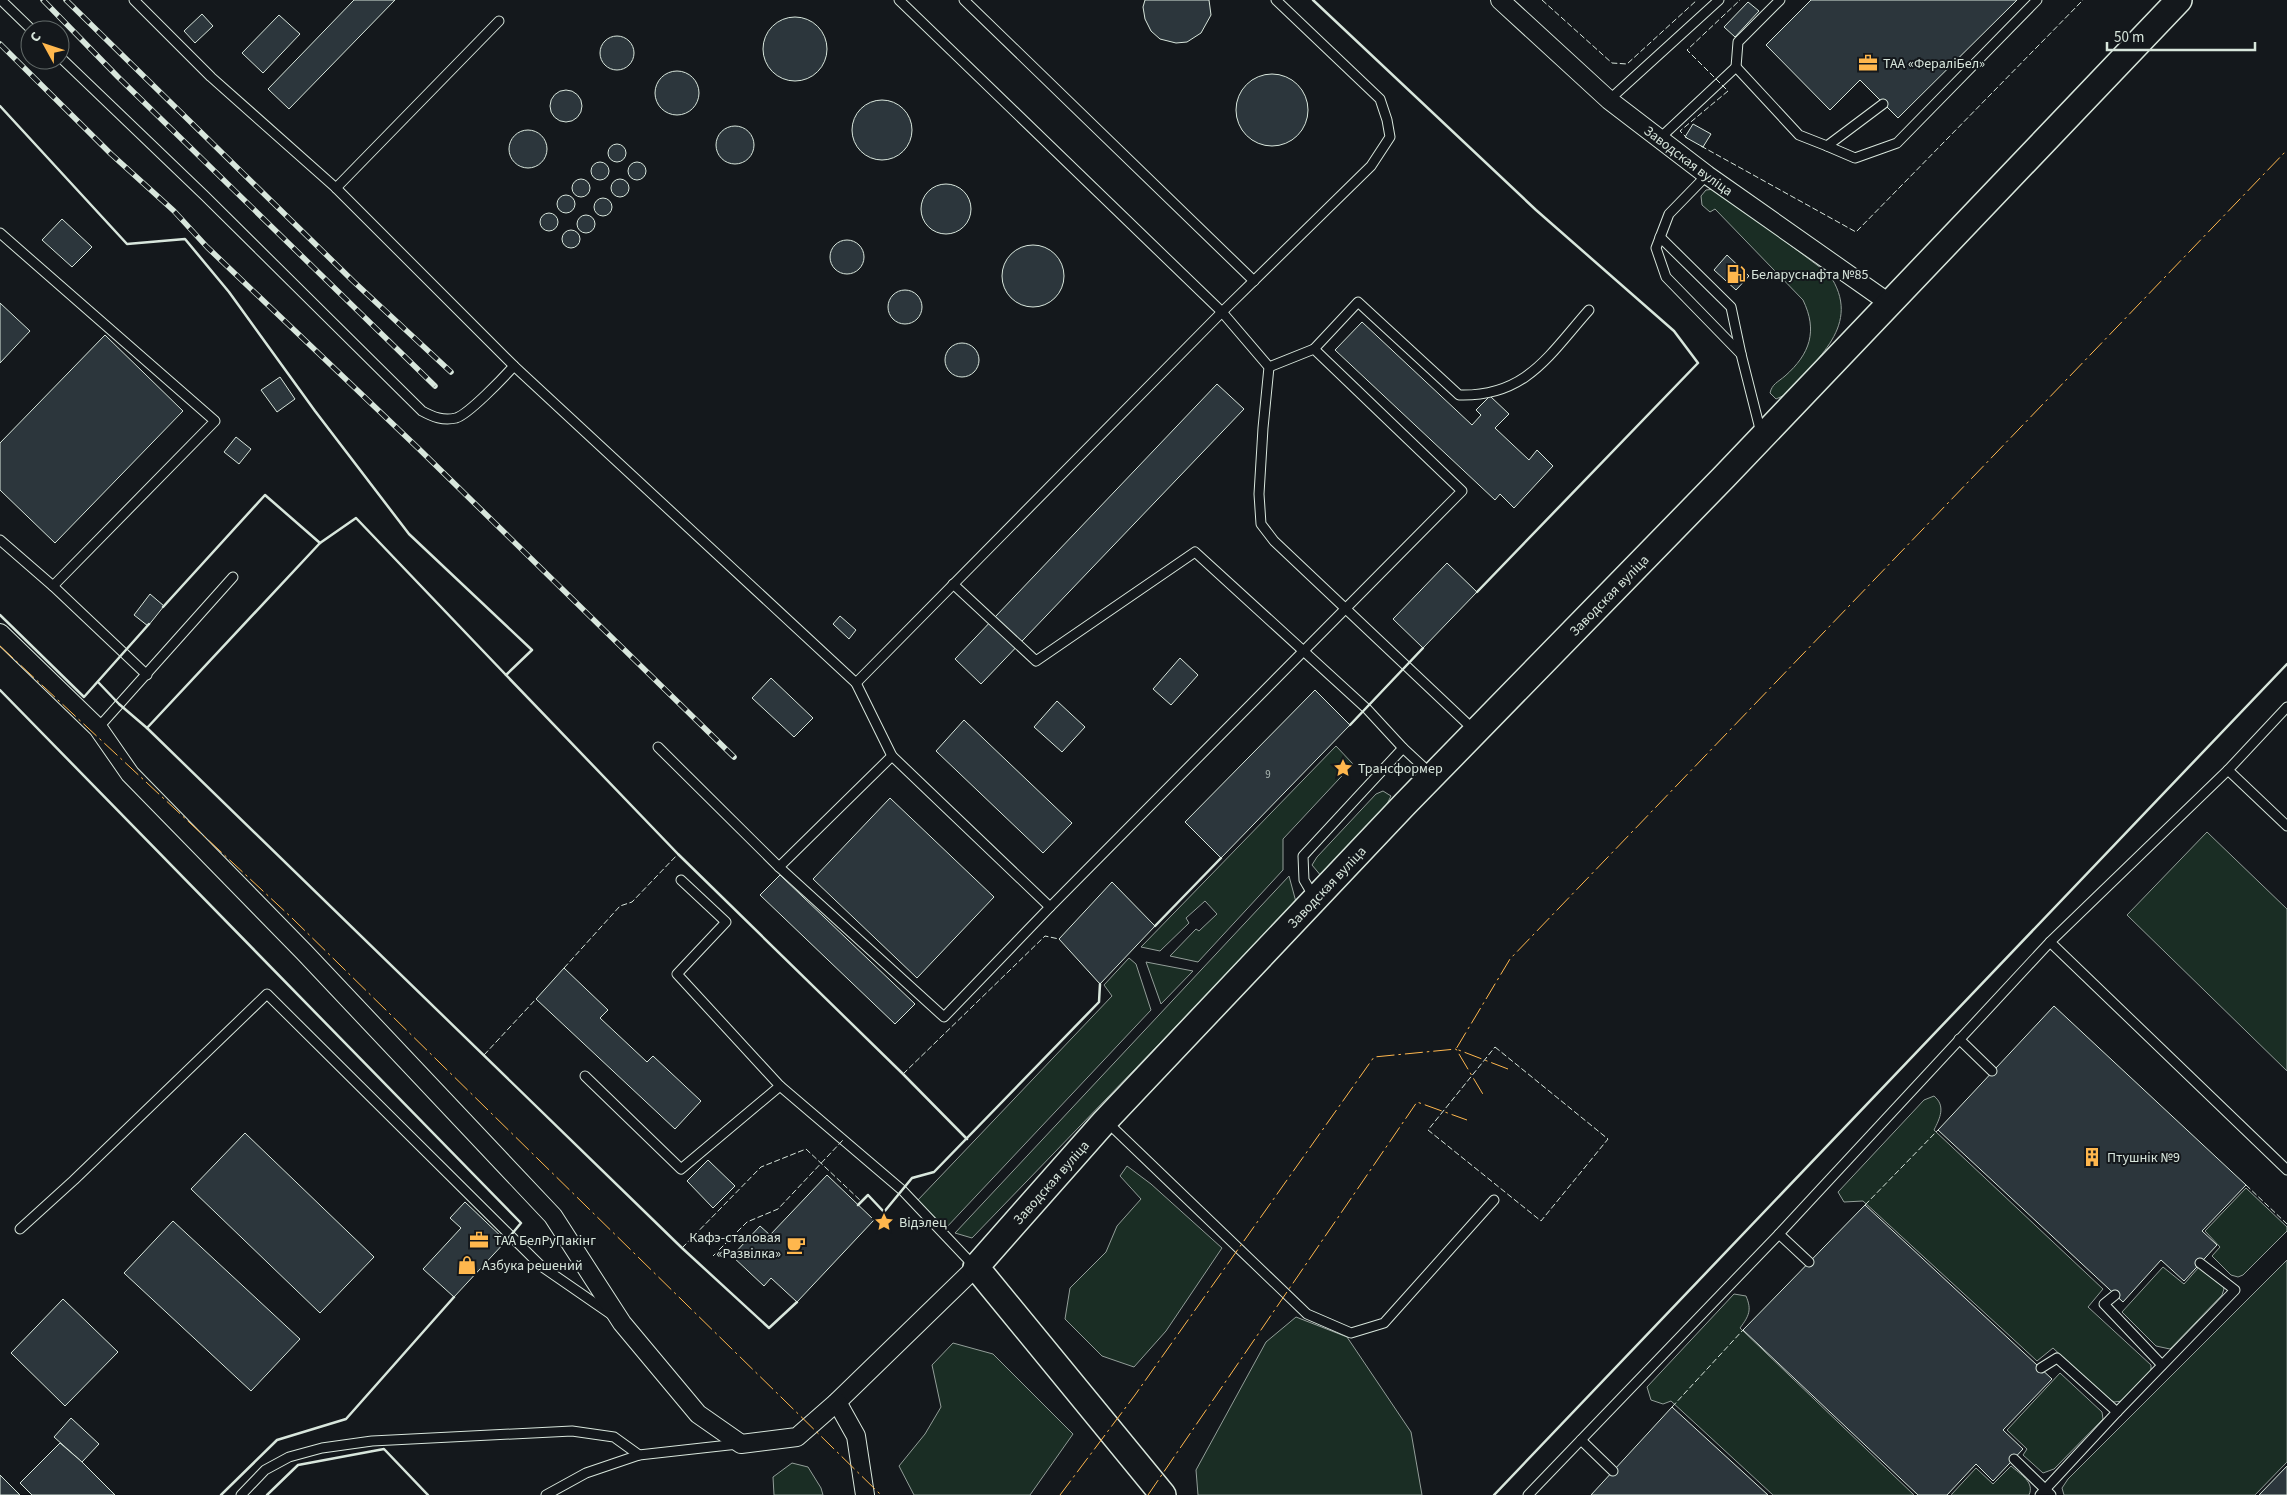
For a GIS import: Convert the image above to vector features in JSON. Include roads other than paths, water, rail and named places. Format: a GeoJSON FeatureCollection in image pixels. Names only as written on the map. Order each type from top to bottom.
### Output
{"type":"FeatureCollection","features":[{"type":"Feature","properties":{"kind":"street","name":"Заводская вуліца"},"geometry":{"type":"LineString","coordinates":[[1500,0],[1608,100],[1707,175],[1889,303]]}},
{"type":"Feature","properties":{"kind":"street","name":"Заводская вуліца"},"geometry":{"type":"LineString","coordinates":[[741,1444],[797,1437],[837,1402],[976,1267],[1105,1121],[1315,899],[1724,477],[2179,0]]}},
{"type":"Feature","properties":{"kind":"street"},"geometry":{"type":"LineString","coordinates":[[0,633],[98,728],[130,774],[311,959],[553,1216],[622,1323],[698,1414],[741,1444]]}},
{"type":"Feature","properties":{"kind":"street"},"geometry":{"type":"LineString","coordinates":[[976,1267],[1163,1495]]}},
{"type":"Feature","properties":{"kind":"street"},"geometry":{"type":"LineString","coordinates":[[837,1402],[856,1436],[865,1495]]}},
{"type":"Feature","properties":{"kind":"lane"},"geometry":{"type":"LineString","coordinates":[[1,0],[22,20]]}},
{"type":"Feature","properties":{"kind":"lane"},"geometry":{"type":"LineString","coordinates":[[134,0],[211,77],[336,188],[514,366],[856,683],[892,756],[1050,907]]}},
{"type":"Feature","properties":{"kind":"lane"},"geometry":{"type":"LineString","coordinates":[[899,0],[1222,312],[1269,367],[1262,438],[1261,524],[1274,542],[1476,732]]}},
{"type":"Feature","properties":{"kind":"lane"},"geometry":{"type":"LineString","coordinates":[[964,0],[1254,282]]}},
{"type":"Feature","properties":{"kind":"lane"},"geometry":{"type":"LineString","coordinates":[[856,683],[1222,312],[1371,166],[1390,137],[1380,99],[1276,0]]}},
{"type":"Feature","properties":{"kind":"lane"},"geometry":{"type":"LineString","coordinates":[[1608,100],[1719,0]]}},
{"type":"Feature","properties":{"kind":"lane"},"geometry":{"type":"LineString","coordinates":[[1659,139],[1736,67],[1738,42],[1780,0]]}},
{"type":"Feature","properties":{"kind":"lane"},"geometry":{"type":"LineString","coordinates":[[1736,67],[1799,134],[1855,158],[1898,143],[2037,0]]}},
{"type":"Feature","properties":{"kind":"lane"},"geometry":{"type":"LineString","coordinates":[[336,188],[499,21]]}},
{"type":"Feature","properties":{"kind":"lane"},"geometry":{"type":"LineString","coordinates":[[70,66],[206,196],[422,411],[435,418],[457,418],[488,392],[514,366]]}},
{"type":"Feature","properties":{"kind":"lane"},"geometry":{"type":"LineString","coordinates":[[1827,146],[1884,104]]}},
{"type":"Feature","properties":{"kind":"lane"},"geometry":{"type":"LineString","coordinates":[[1707,175],[1669,214],[1656,248],[1666,277],[1741,354]]}},
{"type":"Feature","properties":{"kind":"lane"},"geometry":{"type":"LineString","coordinates":[[1660,237],[1731,307],[1762,436]]}},
{"type":"Feature","properties":{"kind":"lane"},"geometry":{"type":"LineString","coordinates":[[2,239],[215,421],[53,586]]}},
{"type":"Feature","properties":{"kind":"lane"},"geometry":{"type":"LineString","coordinates":[[1269,367],[1314,349],[1358,302],[1459,395],[1478,396],[1507,389],[1526,378],[1537,369],[1588,310]]}},
{"type":"Feature","properties":{"kind":"lane"},"geometry":{"type":"LineString","coordinates":[[658,746],[779,867],[944,1017],[1050,907],[1462,491],[1314,349]]}},
{"type":"Feature","properties":{"kind":"lane"},"geometry":{"type":"LineString","coordinates":[[0,540],[53,586],[147,675]]}},
{"type":"Feature","properties":{"kind":"lane"},"geometry":{"type":"LineString","coordinates":[[953,584],[1036,661],[1195,552],[1367,709],[1403,748],[1433,776]]}},
{"type":"Feature","properties":{"kind":"lane"},"geometry":{"type":"LineString","coordinates":[[98,728],[233,577]]}},
{"type":"Feature","properties":{"kind":"lane"},"geometry":{"type":"LineString","coordinates":[[1528,1495],[1780,1234],[1958,1038],[2050,942],[2228,770],[2287,707]]}},
{"type":"Feature","properties":{"kind":"lane"},"geometry":{"type":"LineString","coordinates":[[1315,899],[1304,880],[1303,856],[1403,748]]}},
{"type":"Feature","properties":{"kind":"lane"},"geometry":{"type":"LineString","coordinates":[[779,867],[892,756]]}},
{"type":"Feature","properties":{"kind":"lane"},"geometry":{"type":"LineString","coordinates":[[2228,770],[2287,826]]}},
{"type":"Feature","properties":{"kind":"lane"},"geometry":{"type":"LineString","coordinates":[[681,880],[726,922],[677,974],[780,1086],[902,1190],[976,1267]]}},
{"type":"Feature","properties":{"kind":"lane"},"geometry":{"type":"LineString","coordinates":[[2050,942],[2287,1170]]}},
{"type":"Feature","properties":{"kind":"lane"},"geometry":{"type":"LineString","coordinates":[[20,1229],[74,1180],[267,994],[541,1266],[622,1323]]}},
{"type":"Feature","properties":{"kind":"lane"},"geometry":{"type":"LineString","coordinates":[[1958,1038],[1992,1071]]}},
{"type":"Feature","properties":{"kind":"lane"},"geometry":{"type":"LineString","coordinates":[[585,1076],[681,1170],[780,1086]]}},
{"type":"Feature","properties":{"kind":"lane"},"geometry":{"type":"LineString","coordinates":[[1105,1121],[1307,1314],[1351,1333],[1384,1323],[1494,1200]]}},
{"type":"Feature","properties":{"kind":"lane"},"geometry":{"type":"LineString","coordinates":[[1780,1234],[1809,1262]]}},
{"type":"Feature","properties":{"kind":"lane"},"geometry":{"type":"LineString","coordinates":[[2014,1459],[2046,1493],[2116,1412],[2235,1290],[2200,1263]]}},
{"type":"Feature","properties":{"kind":"lane"},"geometry":{"type":"LineString","coordinates":[[2115,1295],[2104,1304],[2162,1364]]}},
{"type":"Feature","properties":{"kind":"lane"},"geometry":{"type":"LineString","coordinates":[[2041,1368],[2057,1358],[2116,1412]]}},
{"type":"Feature","properties":{"kind":"lane"},"geometry":{"type":"LineString","coordinates":[[242,1495],[265,1470],[289,1457],[322,1448],[372,1441],[572,1431],[614,1437],[639,1455]]}},
{"type":"Feature","properties":{"kind":"lane"},"geometry":{"type":"LineString","coordinates":[[1581,1440],[1613,1471]]}},
{"type":"Feature","properties":{"kind":"lane"},"geometry":{"type":"LineString","coordinates":[[546,1495],[586,1473],[639,1455],[741,1444]]}},
{"type":"Feature","properties":{"kind":"railway"},"geometry":{"type":"LineString","coordinates":[[43,0],[118,77],[435,386]]}},
{"type":"Feature","properties":{"kind":"railway"},"geometry":{"type":"LineString","coordinates":[[66,0],[353,281],[451,372]]}},
{"type":"Feature","properties":{"kind":"railway"},"geometry":{"type":"LineString","coordinates":[[0,44],[111,154],[174,211],[207,247],[418,448],[734,757]]}},
{"type":"Feature","properties":{"kind":"place","name":"ТАА «ФераліБел»"},"geometry":{"type":"Point","coordinates":[1868,63]}},
{"type":"Feature","properties":{"kind":"place","name":"Беларуснафта №85"},"geometry":{"type":"Point","coordinates":[1736,274]}},
{"type":"Feature","properties":{"kind":"place","name":"Трансформер"},"geometry":{"type":"Point","coordinates":[1343,768]}},
{"type":"Feature","properties":{"kind":"place","name":"Птушнік №9"},"geometry":{"type":"Point","coordinates":[2092,1157]}},
{"type":"Feature","properties":{"kind":"place","name":"Відэлец"},"geometry":{"type":"Point","coordinates":[884,1222]}},
{"type":"Feature","properties":{"kind":"place","name":"ТАА БелРуПакінг"},"geometry":{"type":"Point","coordinates":[479,1240]}},
{"type":"Feature","properties":{"kind":"place","name":"Кафэ-сталовая «Развілка»"},"geometry":{"type":"Point","coordinates":[796,1245]}},
{"type":"Feature","properties":{"kind":"place","name":"Азбука решений"},"geometry":{"type":"Point","coordinates":[467,1265]}}]}
